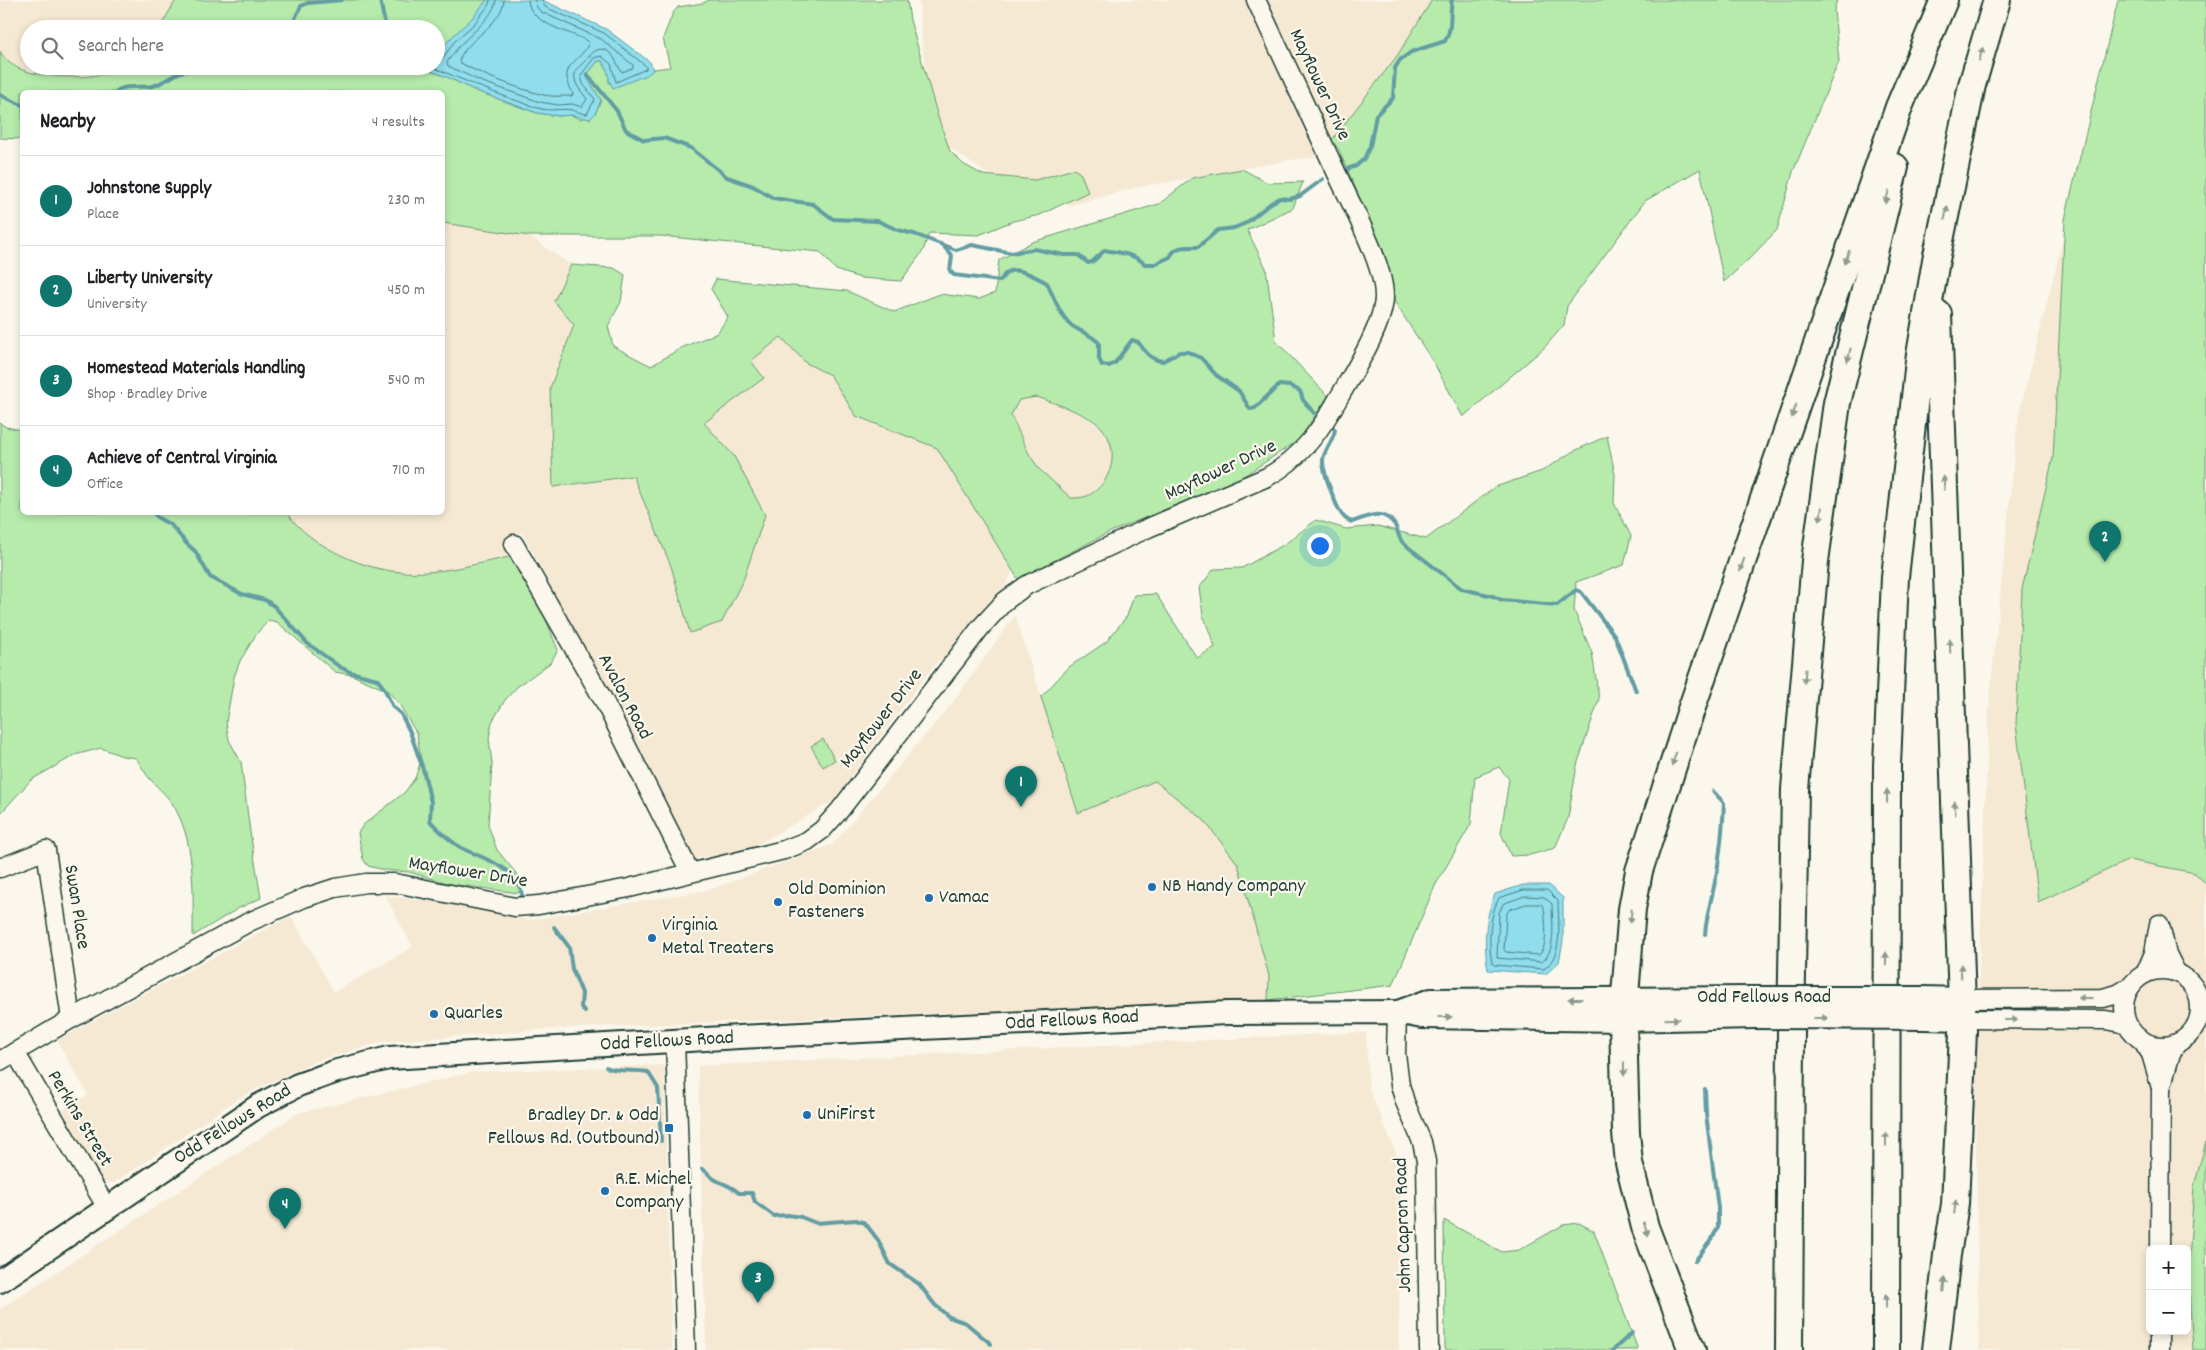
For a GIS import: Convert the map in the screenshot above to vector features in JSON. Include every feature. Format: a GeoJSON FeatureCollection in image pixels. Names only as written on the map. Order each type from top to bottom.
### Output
{"type":"FeatureCollection","features":[{"type":"Feature","properties":{"kind":"highway"},"geometry":{"type":"LineString","coordinates":[[1886,1350],[1887,775],[1892,632],[1907,462],[1919,361],[1936,260],[1972,85],[1997,0]]}},
{"type":"Feature","properties":{"kind":"highway"},"geometry":{"type":"LineString","coordinates":[[1692,1350],[1645,1226],[1629,1163],[1626,1133],[1623,1009],[1632,909],[1639,871],[1667,781],[1899,107],[1941,8]]}},
{"type":"Feature","properties":{"kind":"highway"},"geometry":{"type":"LineString","coordinates":[[1789,1350],[1795,789],[1815,561],[1837,403],[1880,223],[1941,8]]}},
{"type":"Feature","properties":{"kind":"highway"},"geometry":{"type":"LineString","coordinates":[[1936,260],[1962,1009],[1956,1204],[1947,1255],[1936,1350]]}},
{"type":"Feature","properties":{"kind":"main road","name":"Odd Fellows Road"},"geometry":{"type":"LineString","coordinates":[[0,1281],[258,1106],[298,1085],[338,1070],[389,1058],[675,1041],[1227,1013],[1397,1012],[1422,1017],[1623,1009],[1962,1009]]}},
{"type":"Feature","properties":{"kind":"street","name":"Mayflower Drive"},"geometry":{"type":"LineString","coordinates":[[8,1057],[71,1019],[249,922],[304,898],[335,888],[366,883],[395,883],[515,907],[566,901],[784,850],[814,835],[840,810],[980,626],[1005,601],[1027,585],[1148,528],[1267,477],[1285,467],[1304,450],[1328,417],[1366,349],[1380,316],[1384,300],[1384,288],[1380,269],[1352,206],[1256,0]]}},
{"type":"Feature","properties":{"kind":"street","name":"Avalon Road"},"geometry":{"type":"LineString","coordinates":[[514,544],[604,701],[690,872]]}},
{"type":"Feature","properties":{"kind":"street","name":"Swan Place"},"geometry":{"type":"LineString","coordinates":[[0,868],[46,850],[71,1019]]}},
{"type":"Feature","properties":{"kind":"street"},"geometry":{"type":"LineString","coordinates":[[2145,974],[2154,953],[2159,924],[2164,947],[2176,972]]}},
{"type":"Feature","properties":{"kind":"street"},"geometry":{"type":"LineString","coordinates":[[2160,1245],[2161,1088],[2152,1054],[2129,1027],[2125,1017],[2124,1006],[2131,986],[2145,974],[2160,970],[2176,972],[2186,978],[2194,987],[2200,1009],[2192,1031],[2177,1043],[2171,1053],[2161,1088]]}},
{"type":"Feature","properties":{"kind":"street","name":"Odd Fellows Road"},"geometry":{"type":"LineString","coordinates":[[1962,1009],[2103,998],[2118,994],[2131,986]]}},
{"type":"Feature","properties":{"kind":"street","name":"Odd Fellows Road"},"geometry":{"type":"LineString","coordinates":[[1962,1009],[2106,1020],[2122,1023],[2129,1027]]}},
{"type":"Feature","properties":{"kind":"street","name":"John Capron Road"},"geometry":{"type":"LineString","coordinates":[[1397,1012],[1396,1054],[1400,1086],[1422,1142],[1426,1161],[1429,1350]]}},
{"type":"Feature","properties":{"kind":"street"},"geometry":{"type":"LineString","coordinates":[[2142,1040],[2162,1045],[2177,1043]]}},
{"type":"Feature","properties":{"kind":"street"},"geometry":{"type":"LineString","coordinates":[[675,1041],[686,1350]]}},
{"type":"Feature","properties":{"kind":"street","name":"Perkins Street"},"geometry":{"type":"LineString","coordinates":[[8,1057],[107,1208]]}},
{"type":"Feature","properties":{"kind":"street"},"geometry":{"type":"LineString","coordinates":[[2159,1335],[2160,1350]]}},
{"type":"Feature","properties":{"kind":"shaded area"},"geometry":{"type":"Polygon","coordinates":[[[0,0],[176,0],[164,20],[20,20],[20,69],[5,59],[0,51],[0,0]]]}},
{"type":"Feature","properties":{"kind":"shaded area"},"geometry":{"type":"Polygon","coordinates":[[[919,0],[1432,0],[1397,56],[1318,157],[1291,160],[1134,188],[1071,205],[984,172],[936,138],[922,44],[919,0]]]}},
{"type":"Feature","properties":{"kind":"shaded area"},"geometry":{"type":"Polygon","coordinates":[[[2123,0],[2206,0],[2206,1350],[1979,1350],[1975,1083],[1989,705],[2018,418],[2123,0]]]}},
{"type":"Feature","properties":{"kind":"shaded area"},"geometry":{"type":"Polygon","coordinates":[[[445,223],[529,236],[571,265],[554,301],[574,325],[550,388],[553,487],[633,476],[671,566],[690,633],[722,622],[744,578],[765,515],[734,456],[703,423],[763,378],[751,361],[782,337],[806,363],[830,375],[856,416],[937,448],[1013,569],[1004,589],[926,675],[833,801],[736,857],[694,858],[522,532],[503,544],[509,557],[446,570],[400,573],[365,566],[325,547],[297,527],[288,515],[445,515],[445,223]]]}},
{"type":"Feature","properties":{"kind":"shaded area"},"geometry":{"type":"Polygon","coordinates":[[[1037,397],[1063,405],[1101,427],[1111,441],[1113,458],[1109,476],[1086,497],[1071,498],[1039,469],[1029,454],[1011,415],[1019,400],[1037,397]]]}},
{"type":"Feature","properties":{"kind":"shaded area"},"geometry":{"type":"Polygon","coordinates":[[[1015,615],[1078,813],[1155,781],[1203,819],[1238,864],[1269,976],[1268,1000],[550,1029],[382,1042],[313,1062],[239,1098],[114,1183],[101,1182],[59,1112],[88,1095],[57,1040],[291,916],[334,992],[413,947],[385,896],[460,904],[528,920],[709,890],[833,844],[953,702],[1015,615]]]}},
{"type":"Feature","properties":{"kind":"shaded area"},"geometry":{"type":"Polygon","coordinates":[[[1366,1032],[1369,1088],[1400,1162],[1399,1350],[706,1350],[698,1066],[1366,1032]]]}},
{"type":"Feature","properties":{"kind":"shaded area"},"geometry":{"type":"Polygon","coordinates":[[[664,1065],[672,1350],[0,1350],[0,1309],[298,1113],[473,1072],[664,1065]]]}},
{"type":"Feature","properties":{"kind":"green space"},"geometry":{"type":"Polygon","coordinates":[[[176,0],[487,0],[470,21],[445,46],[445,20],[164,20],[176,0]]]}},
{"type":"Feature","properties":{"kind":"green space"},"geometry":{"type":"Polygon","coordinates":[[[709,0],[907,0],[910,20],[938,117],[950,151],[963,164],[983,175],[1035,180],[1074,169],[1081,174],[1088,192],[1040,215],[1013,221],[979,235],[929,233],[923,251],[901,281],[860,278],[836,270],[820,252],[661,236],[529,236],[445,223],[445,90],[20,90],[20,139],[0,138],[0,51],[8,62],[20,69],[20,75],[73,77],[95,75],[442,75],[476,91],[537,113],[559,116],[571,115],[580,119],[595,114],[601,100],[586,76],[598,61],[602,61],[609,73],[609,83],[653,69],[670,67],[663,38],[673,13],[678,7],[703,3],[709,0]]]}},
{"type":"Feature","properties":{"kind":"green space"},"geometry":{"type":"Polygon","coordinates":[[[1432,0],[1837,0],[1834,10],[1839,61],[1793,172],[1777,230],[1724,282],[1700,169],[1645,201],[1567,306],[1564,325],[1544,348],[1463,417],[1435,365],[1394,301],[1387,273],[1360,199],[1338,148],[1331,141],[1397,56],[1432,0]]]}},
{"type":"Feature","properties":{"kind":"green space"},"geometry":{"type":"Polygon","coordinates":[[[2118,0],[2206,0],[2206,884],[2195,873],[2129,860],[2038,902],[2016,724],[2022,589],[2053,458],[2065,219],[2118,0]]]}},
{"type":"Feature","properties":{"kind":"green space"},"geometry":{"type":"Polygon","coordinates":[[[1242,169],[1268,183],[1303,182],[1293,208],[1247,230],[1266,268],[1276,341],[1328,396],[1299,440],[1239,479],[1110,532],[1018,579],[937,448],[856,416],[830,375],[806,363],[781,337],[751,361],[764,378],[704,423],[734,456],[765,515],[744,578],[722,622],[690,633],[671,566],[633,476],[553,487],[550,388],[574,325],[554,301],[571,265],[614,268],[625,275],[621,302],[608,326],[613,346],[651,366],[681,348],[717,333],[728,317],[711,289],[716,279],[847,291],[894,312],[940,294],[979,299],[995,293],[999,260],[1032,242],[1159,204],[1192,178],[1242,169]],[[1037,397],[1019,400],[1011,415],[1029,454],[1039,469],[1071,498],[1081,498],[1096,491],[1108,475],[1111,466],[1111,446],[1108,437],[1097,423],[1090,419],[1037,397]]]}},
{"type":"Feature","properties":{"kind":"green space"},"geometry":{"type":"Polygon","coordinates":[[[0,423],[6,427],[20,430],[20,515],[289,515],[309,536],[337,553],[360,563],[402,572],[442,570],[509,557],[518,565],[532,587],[558,650],[550,663],[517,687],[505,700],[492,722],[489,738],[492,764],[488,825],[497,850],[520,878],[524,886],[518,893],[451,884],[409,872],[384,870],[368,866],[363,859],[358,833],[363,825],[405,792],[415,778],[421,761],[417,734],[399,704],[388,691],[352,675],[335,672],[277,622],[269,620],[257,633],[240,661],[234,677],[226,722],[229,740],[241,762],[261,898],[239,908],[193,936],[192,872],[187,840],[182,824],[171,802],[149,778],[136,758],[122,756],[101,748],[75,755],[31,780],[0,814],[0,423]]]}},
{"type":"Feature","properties":{"kind":"green space"},"geometry":{"type":"Polygon","coordinates":[[[1607,436],[1615,474],[1614,503],[1631,536],[1624,565],[1576,582],[1574,610],[1592,653],[1599,699],[1577,765],[1568,818],[1555,848],[1530,855],[1511,856],[1501,833],[1509,779],[1499,767],[1475,777],[1471,824],[1435,886],[1393,985],[1268,1000],[1269,976],[1238,864],[1203,819],[1155,781],[1078,813],[1041,697],[1069,667],[1106,642],[1127,616],[1134,595],[1156,594],[1197,658],[1215,647],[1203,615],[1199,588],[1214,569],[1242,568],[1285,544],[1316,520],[1346,529],[1378,526],[1426,539],[1495,487],[1542,471],[1572,452],[1607,436]]]}},
{"type":"Feature","properties":{"kind":"green space"},"geometry":{"type":"Polygon","coordinates":[[[823,739],[835,760],[823,767],[811,746],[823,739]]]}},
{"type":"Feature","properties":{"kind":"green space"},"geometry":{"type":"Polygon","coordinates":[[[2206,1142],[2206,1350],[2193,1350],[2190,1245],[2194,1186],[2206,1142]]]}},
{"type":"Feature","properties":{"kind":"green space"},"geometry":{"type":"Polygon","coordinates":[[[1444,1220],[1502,1252],[1519,1250],[1563,1225],[1579,1223],[1594,1231],[1638,1350],[1445,1350],[1444,1220]]]}},
{"type":"Feature","properties":{"kind":"water"},"geometry":{"type":"Polygon","coordinates":[[[487,0],[542,0],[606,29],[650,62],[653,70],[647,75],[613,88],[605,64],[602,61],[598,61],[586,76],[601,100],[595,114],[590,119],[571,115],[559,116],[537,113],[476,91],[442,75],[445,75],[445,46],[471,20],[487,0]]]}},
{"type":"Feature","properties":{"kind":"water"},"geometry":{"type":"Polygon","coordinates":[[[1523,885],[1549,885],[1563,898],[1563,941],[1559,962],[1546,974],[1488,970],[1486,931],[1489,912],[1495,894],[1523,885]]]}},
{"type":"Feature","properties":{"kind":"waterway"},"geometry":{"type":"LineString","coordinates":[[294,20],[301,6],[308,3],[342,0]]}},
{"type":"Feature","properties":{"kind":"waterway"},"geometry":{"type":"LineString","coordinates":[[380,0],[384,20]]}},
{"type":"Feature","properties":{"kind":"waterway"},"geometry":{"type":"LineString","coordinates":[[1347,169],[1356,166],[1364,159],[1370,146],[1376,115],[1393,98],[1395,68],[1400,60],[1411,52],[1445,41],[1450,26],[1452,0]]}},
{"type":"Feature","properties":{"kind":"waterway"},"geometry":{"type":"LineString","coordinates":[[587,74],[617,111],[626,130],[644,140],[664,138],[691,148],[727,177],[753,186],[773,198],[813,204],[833,219],[878,221],[956,250],[972,245],[1012,253],[1034,249],[1064,255],[1078,255],[1088,263],[1092,262],[1105,250],[1132,256],[1145,264],[1155,264],[1170,257],[1175,250],[1185,247],[1198,247],[1218,230],[1234,228],[1246,223],[1280,198],[1290,199],[1300,196],[1323,179]]}},
{"type":"Feature","properties":{"kind":"waterway"},"geometry":{"type":"LineString","coordinates":[[119,90],[128,87],[153,86],[175,75]]}},
{"type":"Feature","properties":{"kind":"waterway"},"geometry":{"type":"LineString","coordinates":[[0,95],[20,104]]}},
{"type":"Feature","properties":{"kind":"waterway"},"geometry":{"type":"LineString","coordinates":[[945,248],[952,256],[950,271],[954,275],[1000,281],[1007,273],[1017,270],[1028,273],[1047,283],[1060,311],[1067,321],[1093,337],[1099,343],[1099,359],[1102,365],[1109,366],[1115,363],[1132,340],[1138,342],[1149,355],[1163,361],[1180,352],[1188,352],[1201,358],[1216,375],[1239,391],[1250,409],[1255,408],[1279,385],[1290,386],[1300,391],[1303,400],[1314,413]]}},
{"type":"Feature","properties":{"kind":"waterway"},"geometry":{"type":"LineString","coordinates":[[1333,427],[1335,430],[1334,434],[1324,455],[1323,464],[1334,499],[1346,519],[1352,522],[1375,515],[1385,516],[1390,519],[1395,525],[1403,543],[1462,589],[1502,600],[1557,605],[1576,590],[1581,592],[1615,636],[1636,691]]}},
{"type":"Feature","properties":{"kind":"waterway"},"geometry":{"type":"LineString","coordinates":[[156,515],[171,525],[195,551],[210,577],[242,594],[265,600],[274,606],[307,643],[340,667],[350,672],[377,679],[384,688],[393,707],[401,714],[410,732],[423,769],[431,802],[430,821],[456,844],[506,870],[514,877],[522,895]]}},
{"type":"Feature","properties":{"kind":"waterway"},"geometry":{"type":"LineString","coordinates":[[1705,934],[1718,865],[1724,811],[1724,803],[1713,791]]}},
{"type":"Feature","properties":{"kind":"waterway"},"geometry":{"type":"LineString","coordinates":[[554,927],[569,947],[572,969],[582,993],[581,1007],[585,1012]]}},
{"type":"Feature","properties":{"kind":"waterway"},"geometry":{"type":"LineString","coordinates":[[606,1067],[616,1070],[648,1072],[658,1088],[661,1141]]}},
{"type":"Feature","properties":{"kind":"waterway"},"geometry":{"type":"LineString","coordinates":[[1695,1261],[1712,1239],[1718,1227],[1718,1208],[1706,1114],[1705,1089]]}},
{"type":"Feature","properties":{"kind":"waterway"},"geometry":{"type":"LineString","coordinates":[[702,1169],[714,1179],[739,1193],[752,1193],[755,1202],[774,1216],[788,1215],[801,1217],[816,1223],[856,1220],[865,1223],[878,1240],[890,1264],[919,1284],[935,1305],[949,1317],[966,1323],[991,1344]]}},
{"type":"Feature","properties":{"kind":"waterway"},"geometry":{"type":"LineString","coordinates":[[1613,1350],[1632,1333]]}},
{"type":"Feature","properties":{"kind":"place","name":"Liberty University"},"geometry":{"type":"Point","coordinates":[2105,562]}},
{"type":"Feature","properties":{"kind":"place","name":"Johnstone Supply"},"geometry":{"type":"Point","coordinates":[1021,807]}},
{"type":"Feature","properties":{"kind":"place","name":"NB Handy Company"},"geometry":{"type":"Point","coordinates":[1152,887]}},
{"type":"Feature","properties":{"kind":"place","name":"Vamac"},"geometry":{"type":"Point","coordinates":[929,898]}},
{"type":"Feature","properties":{"kind":"place","name":"Old Dominion Fasteners"},"geometry":{"type":"Point","coordinates":[778,902]}},
{"type":"Feature","properties":{"kind":"place","name":"Virginia Metal Treaters"},"geometry":{"type":"Point","coordinates":[652,938]}},
{"type":"Feature","properties":{"kind":"place","name":"Quarles"},"geometry":{"type":"Point","coordinates":[434,1014]}},
{"type":"Feature","properties":{"kind":"place","name":"UniFirst"},"geometry":{"type":"Point","coordinates":[807,1115]}},
{"type":"Feature","properties":{"kind":"place","name":"Bradley Dr. & Odd Fellows Rd. (Outbound)"},"geometry":{"type":"Point","coordinates":[669,1128]}},
{"type":"Feature","properties":{"kind":"place","name":"R.E. Michel Company"},"geometry":{"type":"Point","coordinates":[605,1191]}},
{"type":"Feature","properties":{"kind":"place","name":"Achieve of Central Virginia"},"geometry":{"type":"Point","coordinates":[285,1229]}},
{"type":"Feature","properties":{"kind":"place","name":"Homestead Materials Handling"},"geometry":{"type":"Point","coordinates":[758,1303]}}]}
